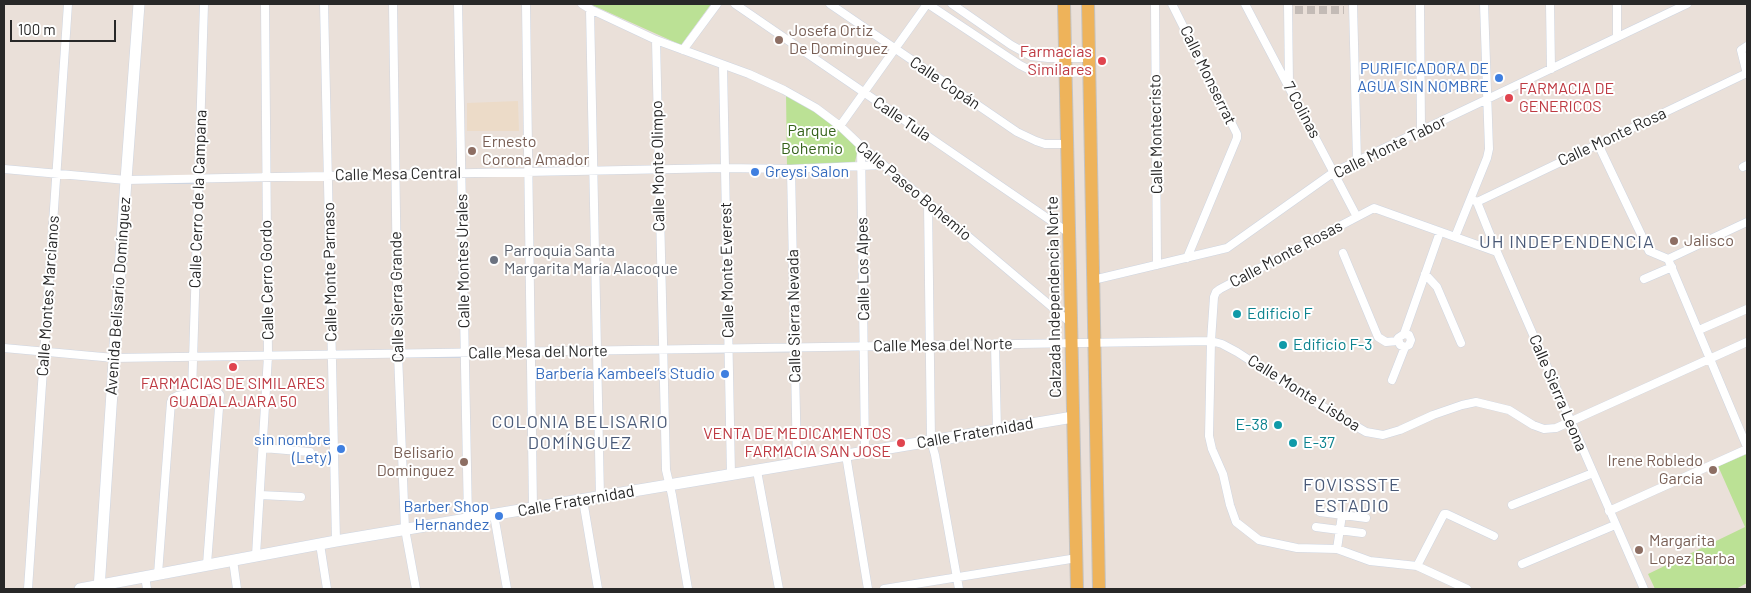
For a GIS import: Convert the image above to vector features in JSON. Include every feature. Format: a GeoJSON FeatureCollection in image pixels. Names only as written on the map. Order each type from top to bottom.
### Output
{"type":"FeatureCollection","features":[{"type":"Feature","properties":{"kind":"main road","name":"Calzada Independencia Norte"},"geometry":{"type":"LineString","coordinates":[[1064,4],[1077,589]]}},
{"type":"Feature","properties":{"kind":"main road"},"geometry":{"type":"LineString","coordinates":[[1088,4],[1099,589]]}},
{"type":"Feature","properties":{"kind":"street","name":"Calle Montes Marcianos"},"geometry":{"type":"LineString","coordinates":[[28,589],[68,4]]}},
{"type":"Feature","properties":{"kind":"street","name":"Avenida Belisario Domínguez"},"geometry":{"type":"LineString","coordinates":[[99,587],[139,4]]}},
{"type":"Feature","properties":{"kind":"street","name":"Calle Cerro de la Campana"},"geometry":{"type":"LineString","coordinates":[[192,393],[204,4]]}},
{"type":"Feature","properties":{"kind":"street","name":"Calle Cerro Gordo"},"geometry":{"type":"LineString","coordinates":[[256,555],[268,356],[265,4]]}},
{"type":"Feature","properties":{"kind":"street","name":"Calle Monte Parnaso"},"geometry":{"type":"LineString","coordinates":[[324,4],[336,541]]}},
{"type":"Feature","properties":{"kind":"street","name":"Calle Sierra Grande"},"geometry":{"type":"LineString","coordinates":[[393,4],[398,354],[405,529],[416,589]]}},
{"type":"Feature","properties":{"kind":"street","name":"Calle Montes Urales"},"geometry":{"type":"LineString","coordinates":[[458,4],[468,519]]}},
{"type":"Feature","properties":{"kind":"street"},"geometry":{"type":"LineString","coordinates":[[526,4],[533,508]]}},
{"type":"Feature","properties":{"kind":"street","name":"Calle Paseo Bohemio"},"geometry":{"type":"LineString","coordinates":[[582,4],[656,40],[784,90],[816,108],[840,126],[883,165],[1071,323]]}},
{"type":"Feature","properties":{"kind":"street"},"geometry":{"type":"LineString","coordinates":[[683,50],[717,4]]}},
{"type":"Feature","properties":{"kind":"street","name":"Calle Tula"},"geometry":{"type":"LineString","coordinates":[[735,4],[1069,233]]}},
{"type":"Feature","properties":{"kind":"street","name":"Calle Copán"},"geometry":{"type":"LineString","coordinates":[[830,4],[1017,132],[1045,144],[1068,144]]}},
{"type":"Feature","properties":{"kind":"street"},"geometry":{"type":"LineString","coordinates":[[840,126],[927,4],[1020,65],[1032,70],[1066,74],[1090,72]]}},
{"type":"Feature","properties":{"kind":"street"},"geometry":{"type":"LineString","coordinates":[[952,4],[1031,56],[1089,58]]}},
{"type":"Feature","properties":{"kind":"street","name":"Calle Montecristo"},"geometry":{"type":"LineString","coordinates":[[1155,4],[1157,265]]}},
{"type":"Feature","properties":{"kind":"street","name":"Calle Monserrat"},"geometry":{"type":"LineString","coordinates":[[1172,4],[1238,138],[1187,258]]}},
{"type":"Feature","properties":{"kind":"street","name":"7 Colinas"},"geometry":{"type":"LineString","coordinates":[[1246,4],[1357,217]]}},
{"type":"Feature","properties":{"kind":"street"},"geometry":{"type":"LineString","coordinates":[[1420,4],[1421,131]]}},
{"type":"Feature","properties":{"kind":"street"},"geometry":{"type":"LineString","coordinates":[[1455,237],[1474,200],[1489,149],[1484,4]]}},
{"type":"Feature","properties":{"kind":"street"},"geometry":{"type":"LineString","coordinates":[[1550,4],[1551,69]]}},
{"type":"Feature","properties":{"kind":"street"},"geometry":{"type":"LineString","coordinates":[[1617,4],[1617,37]]}},
{"type":"Feature","properties":{"kind":"street","name":"Calle Monte Tabor"},"geometry":{"type":"LineString","coordinates":[[1093,280],[1227,248],[1334,172],[1684,5]]}},
{"type":"Feature","properties":{"kind":"street"},"geometry":{"type":"LineString","coordinates":[[1344,10],[1353,7],[1358,161]]}},
{"type":"Feature","properties":{"kind":"street"},"geometry":{"type":"LineString","coordinates":[[1290,8],[1290,87]]}},
{"type":"Feature","properties":{"kind":"street"},"geometry":{"type":"LineString","coordinates":[[590,9],[600,497]]}},
{"type":"Feature","properties":{"kind":"street","name":"Calle Monte Olimpo"},"geometry":{"type":"LineString","coordinates":[[656,40],[666,470],[688,589]]}},
{"type":"Feature","properties":{"kind":"street"},"geometry":{"type":"LineString","coordinates":[[1744,48],[1747,74]]}},
{"type":"Feature","properties":{"kind":"street","name":"Calle Monte Everest"},"geometry":{"type":"LineString","coordinates":[[722,65],[731,475]]}},
{"type":"Feature","properties":{"kind":"street","name":"Calle Monte Rosa"},"geometry":{"type":"LineString","coordinates":[[1474,200],[1747,74]]}},
{"type":"Feature","properties":{"kind":"street"},"geometry":{"type":"LineString","coordinates":[[1598,144],[1649,251],[1668,259],[1672,267],[1747,448],[1609,511]]}},
{"type":"Feature","properties":{"kind":"street","name":"Calle Los Alpes"},"geometry":{"type":"LineString","coordinates":[[861,146],[865,452]]}},
{"type":"Feature","properties":{"kind":"street","name":"Calle Mesa Central"},"geometry":{"type":"LineString","coordinates":[[4,169],[126,180],[725,168],[792,169],[883,165]]}},
{"type":"Feature","properties":{"kind":"street","name":"Calle Sierra Nevada"},"geometry":{"type":"LineString","coordinates":[[792,169],[797,464]]}},
{"type":"Feature","properties":{"kind":"street","name":"Calle Sierra Leona"},"geometry":{"type":"LineString","coordinates":[[1474,200],[1642,589]]}},
{"type":"Feature","properties":{"kind":"street"},"geometry":{"type":"LineString","coordinates":[[928,203],[931,440],[959,589]]}},
{"type":"Feature","properties":{"kind":"street","name":"Calle Monte Rosas"},"geometry":{"type":"LineString","coordinates":[[1211,341],[1216,292],[1374,208],[1440,232]]}},
{"type":"Feature","properties":{"kind":"street"},"geometry":{"type":"LineString","coordinates":[[1668,259],[1747,222]]}},
{"type":"Feature","properties":{"kind":"street"},"geometry":{"type":"LineString","coordinates":[[1398,341],[1400,336],[1404,334],[1440,232],[1496,252]]}},
{"type":"Feature","properties":{"kind":"street"},"geometry":{"type":"LineString","coordinates":[[1342,253],[1378,337],[1386,342],[1398,341]]}},
{"type":"Feature","properties":{"kind":"street"},"geometry":{"type":"LineString","coordinates":[[1644,279],[1672,267]]}},
{"type":"Feature","properties":{"kind":"street"},"geometry":{"type":"LineString","coordinates":[[1426,274],[1437,287],[1461,343]]}},
{"type":"Feature","properties":{"kind":"street"},"geometry":{"type":"LineString","coordinates":[[1699,330],[1747,309]]}},
{"type":"Feature","properties":{"kind":"street"},"geometry":{"type":"LineString","coordinates":[[1392,380],[1405,347],[1410,345],[1411,340],[1409,336],[1404,334]]}},
{"type":"Feature","properties":{"kind":"street"},"geometry":{"type":"LineString","coordinates":[[1211,341],[1209,436],[1223,474],[1236,522],[1259,540],[1297,548],[1337,549],[1370,561],[1417,566],[1467,589]]}},
{"type":"Feature","properties":{"kind":"street","name":"Calle Monte Lisboa"},"geometry":{"type":"LineString","coordinates":[[1072,343],[1211,341],[1222,344],[1366,432],[1383,435],[1400,430],[1433,415],[1476,402],[1509,410],[1533,425],[1544,429],[1556,428],[1747,342]]}},
{"type":"Feature","properties":{"kind":"street"},"geometry":{"type":"LineString","coordinates":[[1398,341],[1400,346],[1405,347]]}},
{"type":"Feature","properties":{"kind":"street","name":"Calle Mesa del Norte"},"geometry":{"type":"LineString","coordinates":[[4,348],[114,358],[1072,343]]}},
{"type":"Feature","properties":{"kind":"street"},"geometry":{"type":"LineString","coordinates":[[995,344],[997,430]]}},
{"type":"Feature","properties":{"kind":"street"},"geometry":{"type":"LineString","coordinates":[[158,574],[171,402],[177,396],[215,390],[219,391],[220,394],[207,564]]}},
{"type":"Feature","properties":{"kind":"street","name":"Calle Fraternidad"},"geometry":{"type":"LineString","coordinates":[[80,589],[99,587],[207,564],[405,529],[1073,417]]}},
{"type":"Feature","properties":{"kind":"street"},"geometry":{"type":"LineString","coordinates":[[263,448],[310,452]]}},
{"type":"Feature","properties":{"kind":"street"},"geometry":{"type":"LineString","coordinates":[[846,455],[868,589]]}},
{"type":"Feature","properties":{"kind":"street"},"geometry":{"type":"LineString","coordinates":[[757,470],[779,589]]}},
{"type":"Feature","properties":{"kind":"street"},"geometry":{"type":"LineString","coordinates":[[1512,504],[1593,474]]}},
{"type":"Feature","properties":{"kind":"street"},"geometry":{"type":"LineString","coordinates":[[260,495],[300,497]]}},
{"type":"Feature","properties":{"kind":"street"},"geometry":{"type":"LineString","coordinates":[[583,500],[598,589]]}},
{"type":"Feature","properties":{"kind":"street"},"geometry":{"type":"LineString","coordinates":[[1320,512],[1366,518]]}},
{"type":"Feature","properties":{"kind":"street"},"geometry":{"type":"LineString","coordinates":[[1417,566],[1444,514],[1494,536]]}},
{"type":"Feature","properties":{"kind":"street"},"geometry":{"type":"LineString","coordinates":[[494,515],[507,589]]}},
{"type":"Feature","properties":{"kind":"street"},"geometry":{"type":"LineString","coordinates":[[1337,549],[1342,515]]}},
{"type":"Feature","properties":{"kind":"street"},"geometry":{"type":"LineString","coordinates":[[1522,564],[1615,525]]}},
{"type":"Feature","properties":{"kind":"street"},"geometry":{"type":"LineString","coordinates":[[1316,527],[1362,534]]}},
{"type":"Feature","properties":{"kind":"street"},"geometry":{"type":"LineString","coordinates":[[320,544],[327,589]]}},
{"type":"Feature","properties":{"kind":"street"},"geometry":{"type":"LineString","coordinates":[[884,589],[1077,558]]}},
{"type":"Feature","properties":{"kind":"street"},"geometry":{"type":"LineString","coordinates":[[233,560],[237,589]]}},
{"type":"Feature","properties":{"kind":"street"},"geometry":{"type":"LineString","coordinates":[[145,576],[147,589]]}},
{"type":"Feature","properties":{"kind":"shaded area"},"geometry":{"type":"Polygon","coordinates":[[[518,101],[519,131],[467,131],[467,103],[518,101]]]}},
{"type":"Feature","properties":{"kind":"green space"},"geometry":{"type":"Polygon","coordinates":[[[590,4],[711,4],[681,45],[590,4]]]}},
{"type":"Feature","properties":{"kind":"green space","name":"Parque Bohemio"},"geometry":{"type":"Polygon","coordinates":[[[786,93],[819,112],[839,128],[858,149],[855,162],[844,165],[787,167],[786,93]]]}},
{"type":"Feature","properties":{"kind":"green space"},"geometry":{"type":"Polygon","coordinates":[[[1747,454],[1747,583],[1736,589],[1655,589],[1648,574],[1745,527],[1718,466],[1747,454]]]}},
{"type":"Feature","properties":{"kind":"tunnel"},"geometry":{"type":"LineString","coordinates":[[1295,10],[1344,10]]}},
{"type":"Feature","properties":{"kind":"place","name":"Josefa Ortiz De Dominguez"},"geometry":{"type":"Point","coordinates":[779,40]}},
{"type":"Feature","properties":{"kind":"place","name":"Farmacias Similares"},"geometry":{"type":"Point","coordinates":[1102,61]}},
{"type":"Feature","properties":{"kind":"place","name":"PURIFICADORA DE AGUA SIN NOMBRE"},"geometry":{"type":"Point","coordinates":[1499,78]}},
{"type":"Feature","properties":{"kind":"place","name":"FARMACIA DE GENERICOS"},"geometry":{"type":"Point","coordinates":[1509,98]}},
{"type":"Feature","properties":{"kind":"place","name":"Ernesto Corona Amador"},"geometry":{"type":"Point","coordinates":[472,151]}},
{"type":"Feature","properties":{"kind":"place","name":"Greysi Salon"},"geometry":{"type":"Point","coordinates":[755,172]}},
{"type":"Feature","properties":{"kind":"place","name":"Jalisco"},"geometry":{"type":"Point","coordinates":[1674,241]}},
{"type":"Feature","properties":{"kind":"place","name":"Parroquia Santa Margarita María Alacoque"},"geometry":{"type":"Point","coordinates":[494,260]}},
{"type":"Feature","properties":{"kind":"place","name":"Edificio F"},"geometry":{"type":"Point","coordinates":[1237,314]}},
{"type":"Feature","properties":{"kind":"place","name":"Edificio F-3"},"geometry":{"type":"Point","coordinates":[1283,345]}},
{"type":"Feature","properties":{"kind":"place","name":"FARMACIAS DE SIMILARES GUADALAJARA 50"},"geometry":{"type":"Point","coordinates":[233,367]}},
{"type":"Feature","properties":{"kind":"place","name":"Barbería Kambeel’s Studio"},"geometry":{"type":"Point","coordinates":[725,374]}},
{"type":"Feature","properties":{"kind":"place","name":"E-38"},"geometry":{"type":"Point","coordinates":[1278,425]}},
{"type":"Feature","properties":{"kind":"place","name":"VENTA DE MEDICAMENTOS FARMACIA SAN JOSE"},"geometry":{"type":"Point","coordinates":[901,443]}},
{"type":"Feature","properties":{"kind":"place","name":"E-37"},"geometry":{"type":"Point","coordinates":[1293,443]}},
{"type":"Feature","properties":{"kind":"place","name":"sin nombre (Lety)"},"geometry":{"type":"Point","coordinates":[341,449]}},
{"type":"Feature","properties":{"kind":"place","name":"Belisario Dominguez"},"geometry":{"type":"Point","coordinates":[464,462]}},
{"type":"Feature","properties":{"kind":"place","name":"Irene Robledo Garcia"},"geometry":{"type":"Point","coordinates":[1713,470]}},
{"type":"Feature","properties":{"kind":"place","name":"Barber Shop Hernandez"},"geometry":{"type":"Point","coordinates":[499,516]}},
{"type":"Feature","properties":{"kind":"place","name":"Margarita Lopez Barba"},"geometry":{"type":"Point","coordinates":[1639,550]}},
{"type":"Feature","properties":{"kind":"district","name":"UH INDEPENDENCIA"},"geometry":{"type":"Point","coordinates":[1567,242]}},
{"type":"Feature","properties":{"kind":"district","name":"COLONIA BELISARIO DOMÍNGUEZ"},"geometry":{"type":"Point","coordinates":[580,432]}},
{"type":"Feature","properties":{"kind":"district","name":"FOVISSSTE ESTADIO"},"geometry":{"type":"Point","coordinates":[1352,495]}}]}
